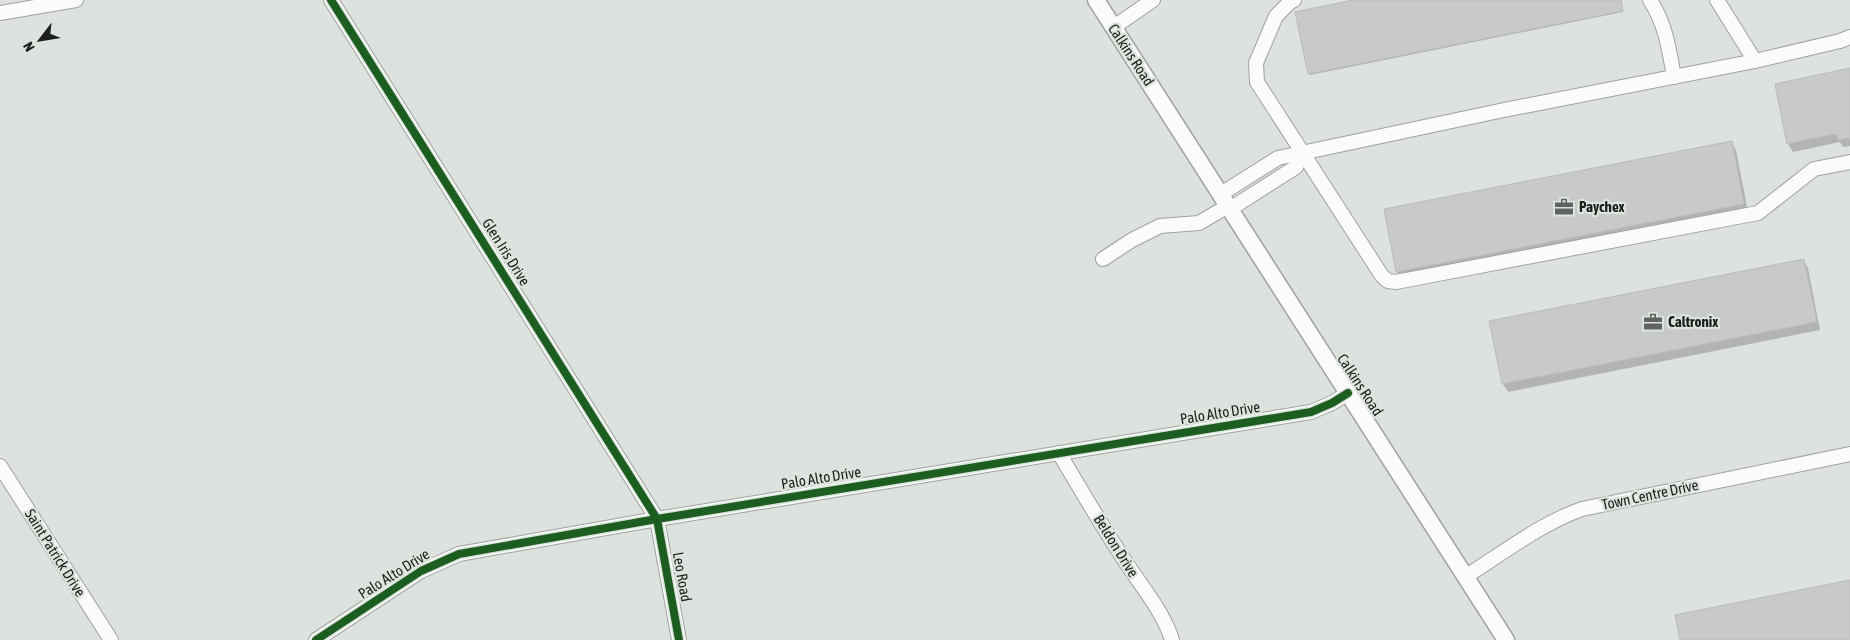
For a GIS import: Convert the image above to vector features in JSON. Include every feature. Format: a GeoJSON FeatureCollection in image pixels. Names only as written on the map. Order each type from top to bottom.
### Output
{"type":"FeatureCollection","features":[{"type":"Feature","properties":{"kind":"main road","name":"Calkins Road"},"geometry":{"type":"LineString","coordinates":[[1096,0],[1506,640]]}},
{"type":"Feature","properties":{"kind":"street"},"geometry":{"type":"LineString","coordinates":[[0,13],[76,0]]}},
{"type":"Feature","properties":{"kind":"street","name":"Glen Iris Drive"},"geometry":{"type":"LineString","coordinates":[[331,0],[657,519]]}},
{"type":"Feature","properties":{"kind":"street"},"geometry":{"type":"LineString","coordinates":[[1114,27],[1153,0]]}},
{"type":"Feature","properties":{"kind":"street"},"geometry":{"type":"LineString","coordinates":[[1294,0],[1276,16],[1256,62],[1257,82],[1382,276],[1388,281],[1396,282],[1758,214],[1814,169],[1850,162]]}},
{"type":"Feature","properties":{"kind":"street"},"geometry":{"type":"LineString","coordinates":[[1650,0],[1660,16],[1666,33],[1674,77]]}},
{"type":"Feature","properties":{"kind":"street"},"geometry":{"type":"LineString","coordinates":[[1717,0],[1755,61]]}},
{"type":"Feature","properties":{"kind":"street"},"geometry":{"type":"LineString","coordinates":[[1302,153],[1504,110],[1755,61],[1850,37]]}},
{"type":"Feature","properties":{"kind":"street"},"geometry":{"type":"LineString","coordinates":[[1103,259],[1132,240],[1160,226],[1199,223],[1226,203],[1296,167],[1302,153]]}},
{"type":"Feature","properties":{"kind":"street","name":"Palo Alto Drive"},"geometry":{"type":"LineString","coordinates":[[316,640],[421,571],[459,554],[657,519],[1311,412],[1332,403],[1348,393]]}},
{"type":"Feature","properties":{"kind":"street","name":"Beldon Drive"},"geometry":{"type":"LineString","coordinates":[[1059,453],[1116,547],[1161,616],[1172,640]]}},
{"type":"Feature","properties":{"kind":"street","name":"Town Centre Drive"},"geometry":{"type":"LineString","coordinates":[[1466,576],[1551,523],[1582,509],[1850,454]]}},
{"type":"Feature","properties":{"kind":"street","name":"Saint Patrick Drive"},"geometry":{"type":"LineString","coordinates":[[0,466],[111,640]]}},
{"type":"Feature","properties":{"kind":"street","name":"Leo Road"},"geometry":{"type":"LineString","coordinates":[[657,519],[679,640]]}},
{"type":"Feature","properties":{"kind":"building"},"geometry":{"type":"Polygon","coordinates":[[[1353,0],[1621,0],[1623,11],[1308,74],[1295,12],[1353,0]]]}},
{"type":"Feature","properties":{"kind":"building"},"geometry":{"type":"Polygon","coordinates":[[[1850,68],[1850,138],[1838,140],[1836,134],[1787,144],[1775,84],[1850,68]]]}},
{"type":"Feature","properties":{"kind":"building","name":"Paychex"},"geometry":{"type":"Polygon","coordinates":[[[1732,141],[1744,204],[1396,272],[1384,209],[1732,141]]]}},
{"type":"Feature","properties":{"kind":"building","name":"Caltronix"},"geometry":{"type":"Polygon","coordinates":[[[1804,259],[1817,322],[1502,384],[1489,321],[1804,259]]]}},
{"type":"Feature","properties":{"kind":"building"},"geometry":{"type":"Polygon","coordinates":[[[1850,580],[1850,640],[1680,640],[1675,615],[1850,580]]]}},
{"type":"Feature","properties":{"kind":"cycle path"},"geometry":{"type":"LineString","coordinates":[[331,0],[657,519],[679,640]]}},
{"type":"Feature","properties":{"kind":"cycle path"},"geometry":{"type":"LineString","coordinates":[[316,640],[421,571],[459,554],[657,519],[1311,412],[1332,403],[1348,393]]}},
{"type":"Feature","properties":{"kind":"place","name":"Paychex"},"geometry":{"type":"Point","coordinates":[1564,207]}},
{"type":"Feature","properties":{"kind":"place","name":"Caltronix"},"geometry":{"type":"Point","coordinates":[1653,322]}}]}
